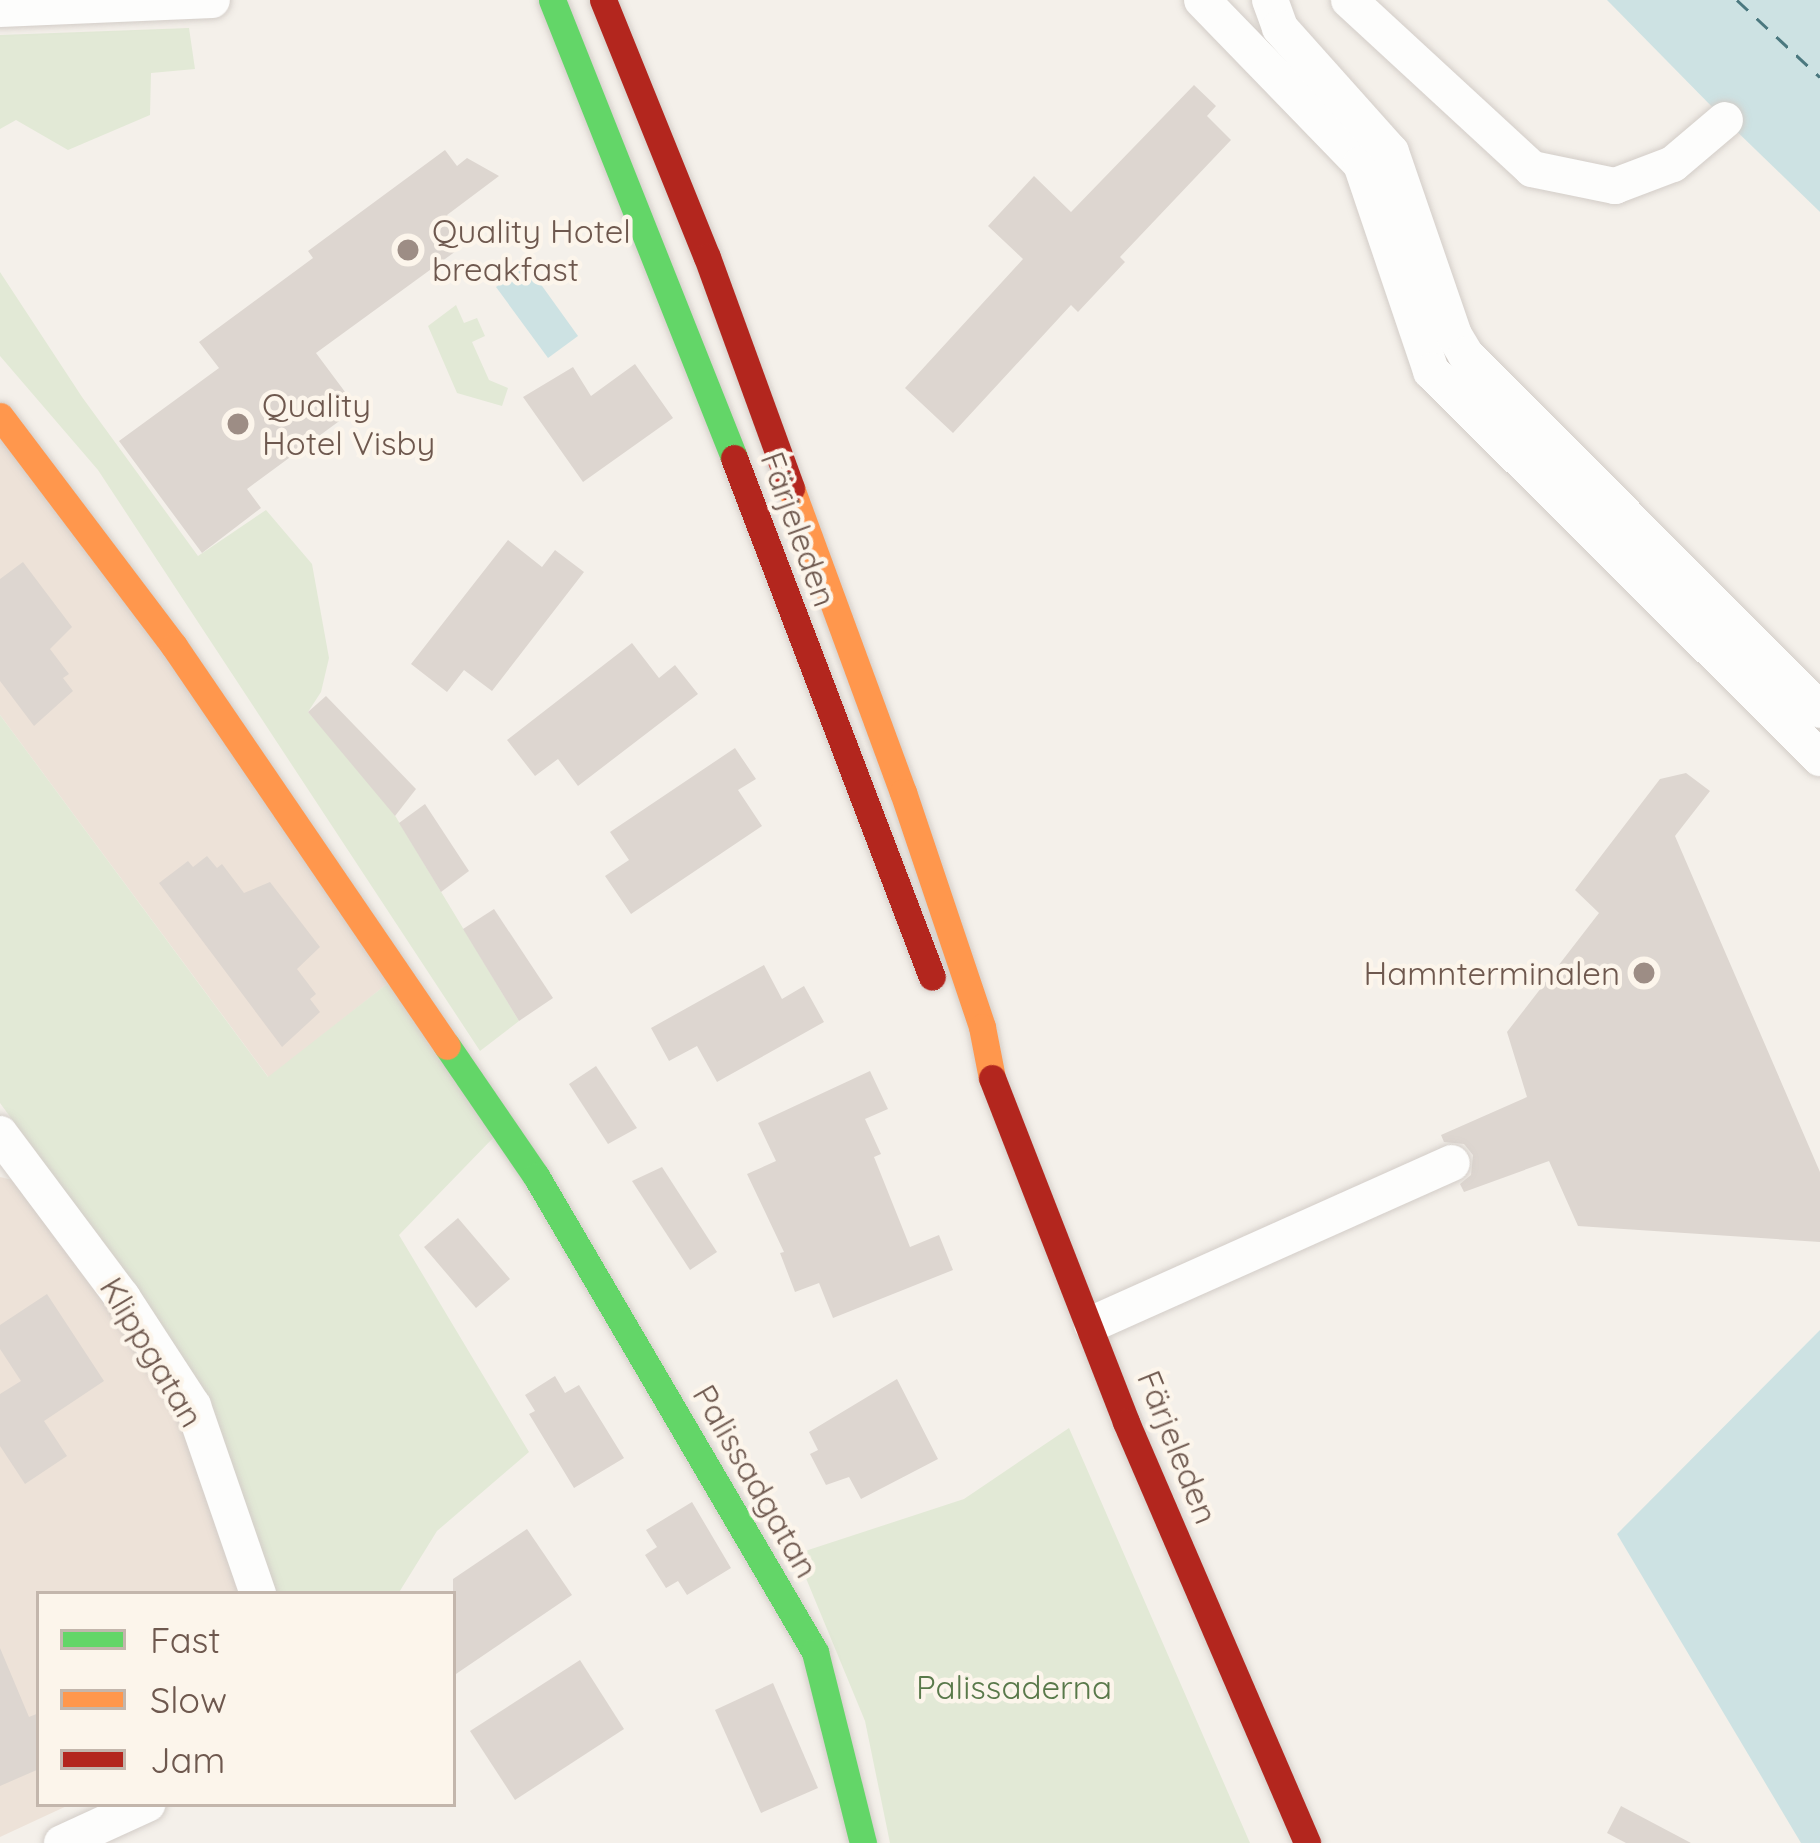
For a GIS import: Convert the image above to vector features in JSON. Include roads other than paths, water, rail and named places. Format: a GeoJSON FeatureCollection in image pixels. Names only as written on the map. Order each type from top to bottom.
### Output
{"type":"FeatureCollection","features":[{"type":"Feature","properties":{"kind":"street"},"geometry":{"type":"LineString","coordinates":[[0,9],[212,0]]}},
{"type":"Feature","properties":{"kind":"street","name":"Färjeleden"},"geometry":{"type":"LineString","coordinates":[[552,0],[680,316],[890,877],[943,1003],[991,1074]]}},
{"type":"Feature","properties":{"kind":"street","name":"Färjeleden"},"geometry":{"type":"LineString","coordinates":[[604,0],[707,256],[903,792],[982,1027],[991,1074],[1092,1324],[1126,1422],[1307,1843]]}},
{"type":"Feature","properties":{"kind":"street"},"geometry":{"type":"LineString","coordinates":[[1202,0],[1361,164],[1431,371],[1820,758]]}},
{"type":"Feature","properties":{"kind":"street"},"geometry":{"type":"LineString","coordinates":[[1270,0],[1280,28],[1391,152],[1454,335],[1466,355],[1820,710]]}},
{"type":"Feature","properties":{"kind":"street"},"geometry":{"type":"LineString","coordinates":[[1349,0],[1532,169],[1615,186],[1673,164],[1725,121]]}},
{"type":"Feature","properties":{"kind":"street","name":"Palissadgatan"},"geometry":{"type":"LineString","coordinates":[[0,416],[174,646],[536,1175],[815,1652],[863,1843]]}},
{"type":"Feature","properties":{"kind":"street","name":"Klippgatan"},"geometry":{"type":"LineString","coordinates":[[3,1143],[122,1297],[193,1406],[257,1591]]}},
{"type":"Feature","properties":{"kind":"street"},"geometry":{"type":"LineString","coordinates":[[1092,1324],[1452,1163]]}},
{"type":"Feature","properties":{"kind":"street"},"geometry":{"type":"LineString","coordinates":[[62,1843],[140,1807]]}},
{"type":"Feature","properties":{"kind":"place","name":"Quality Hotel breakfast"},"geometry":{"type":"Point","coordinates":[408,250]}},
{"type":"Feature","properties":{"kind":"place","name":"Quality Hotel Visby"},"geometry":{"type":"Point","coordinates":[238,424]}},
{"type":"Feature","properties":{"kind":"place","name":"Hamnterminalen"},"geometry":{"type":"Point","coordinates":[1644,973]}},
{"type":"Feature","properties":{"kind":"park label","name":"Palissaderna"},"geometry":{"type":"Point","coordinates":[1014,1687]}}]}
